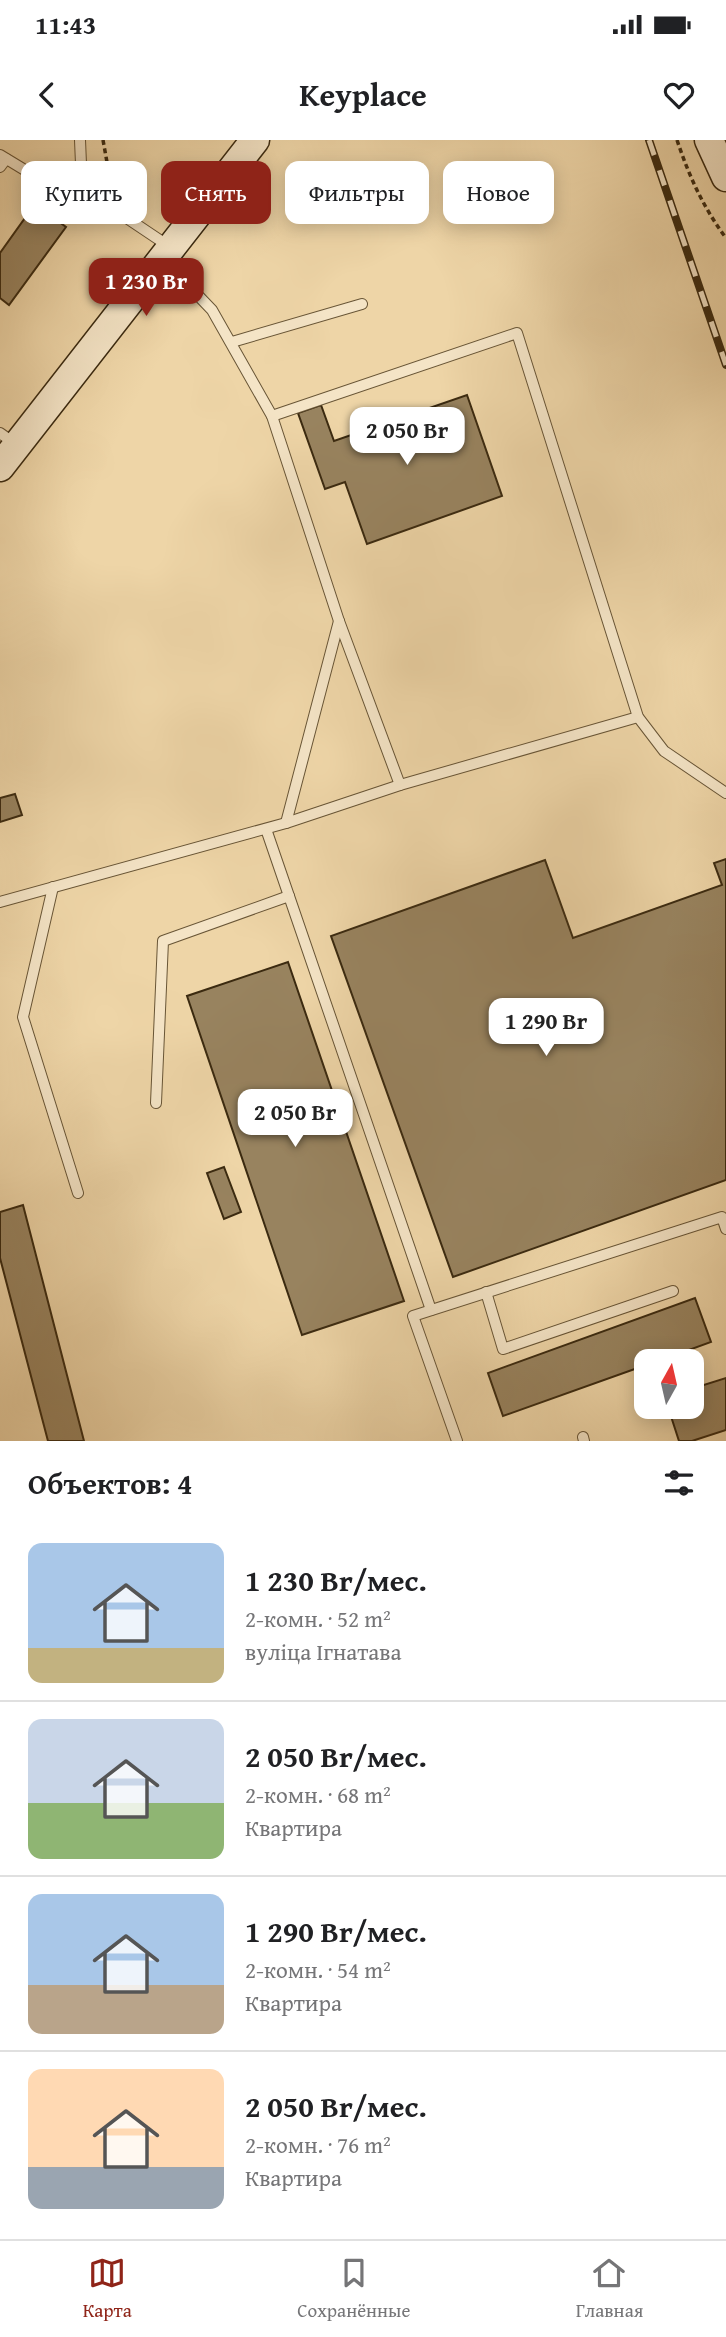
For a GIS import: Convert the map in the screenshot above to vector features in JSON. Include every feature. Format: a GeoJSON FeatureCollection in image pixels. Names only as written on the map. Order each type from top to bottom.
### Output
{"type":"FeatureCollection","features":[{"type":"Feature","properties":{"kind":"street"},"geometry":{"type":"LineString","coordinates":[[6,448],[255,140]]}},
{"type":"Feature","properties":{"kind":"street"},"geometry":{"type":"LineString","coordinates":[[709,140],[726,177]]}},
{"type":"Feature","properties":{"kind":"lane"},"geometry":{"type":"LineString","coordinates":[[80,140],[81,161]]}},
{"type":"Feature","properties":{"kind":"lane"},"geometry":{"type":"LineString","coordinates":[[2,160],[21,170]]}},
{"type":"Feature","properties":{"kind":"lane"},"geometry":{"type":"LineString","coordinates":[[134,224],[166,252],[212,310],[272,416],[339,621],[400,785]]}},
{"type":"Feature","properties":{"kind":"lane"},"geometry":{"type":"LineString","coordinates":[[232,342],[362,304]]}},
{"type":"Feature","properties":{"kind":"lane"},"geometry":{"type":"LineString","coordinates":[[272,416],[517,333],[638,717],[664,751],[726,793]]}},
{"type":"Feature","properties":{"kind":"lane"},"geometry":{"type":"LineString","coordinates":[[286,823],[339,621]]}},
{"type":"Feature","properties":{"kind":"lane"},"geometry":{"type":"LineString","coordinates":[[0,902],[266,829],[400,785],[638,717]]}},
{"type":"Feature","properties":{"kind":"lane"},"geometry":{"type":"LineString","coordinates":[[266,829],[431,1310]]}},
{"type":"Feature","properties":{"kind":"lane"},"geometry":{"type":"LineString","coordinates":[[53,887],[23,1017],[78,1193]]}},
{"type":"Feature","properties":{"kind":"lane"},"geometry":{"type":"LineString","coordinates":[[156,1103],[163,941],[289,896]]}},
{"type":"Feature","properties":{"kind":"lane"},"geometry":{"type":"LineString","coordinates":[[457,1441],[413,1316],[722,1217],[726,1229]]}},
{"type":"Feature","properties":{"kind":"lane"},"geometry":{"type":"LineString","coordinates":[[486,1292],[503,1349],[673,1291]]}},
{"type":"Feature","properties":{"kind":"path"},"geometry":{"type":"LineString","coordinates":[[103,140],[107,161]]}},
{"type":"Feature","properties":{"kind":"path"},"geometry":{"type":"LineString","coordinates":[[677,140],[687,171],[708,214],[726,237]]}},
{"type":"Feature","properties":{"kind":"building"},"geometry":{"type":"Polygon","coordinates":[[[21,224],[62,224],[66,227],[9,305],[0,298],[0,253],[21,224]]]}},
{"type":"Feature","properties":{"kind":"building"},"geometry":{"type":"Polygon","coordinates":[[[467,395],[502,496],[367,544],[345,482],[325,489],[298,413],[321,405],[334,441],[467,395]]]}},
{"type":"Feature","properties":{"kind":"building"},"geometry":{"type":"Polygon","coordinates":[[[15,794],[22,815],[0,822],[0,798],[15,794]]]}},
{"type":"Feature","properties":{"kind":"building"},"geometry":{"type":"Polygon","coordinates":[[[726,859],[726,1180],[453,1277],[331,936],[545,860],[573,938],[722,885],[714,863],[726,859]]]}},
{"type":"Feature","properties":{"kind":"building"},"geometry":{"type":"Polygon","coordinates":[[[288,962],[404,1301],[302,1335],[187,996],[288,962]]]}},
{"type":"Feature","properties":{"kind":"building"},"geometry":{"type":"Polygon","coordinates":[[[224,1167],[241,1212],[224,1219],[207,1173],[224,1167]]]}},
{"type":"Feature","properties":{"kind":"building"},"geometry":{"type":"Polygon","coordinates":[[[23,1205],[84,1441],[48,1441],[0,1258],[0,1212],[23,1205]]]}},
{"type":"Feature","properties":{"kind":"building"},"geometry":{"type":"Polygon","coordinates":[[[695,1298],[711,1342],[692,1349],[634,1349],[634,1369],[503,1416],[488,1373],[695,1298]]]}},
{"type":"Feature","properties":{"kind":"building"},"geometry":{"type":"Polygon","coordinates":[[[726,1378],[726,1430],[692,1441],[679,1441],[672,1419],[704,1419],[704,1385],[726,1378]]]}},
{"type":"Feature","properties":{"kind":"railway"},"geometry":{"type":"LineString","coordinates":[[649,140],[726,365]]}}]}
